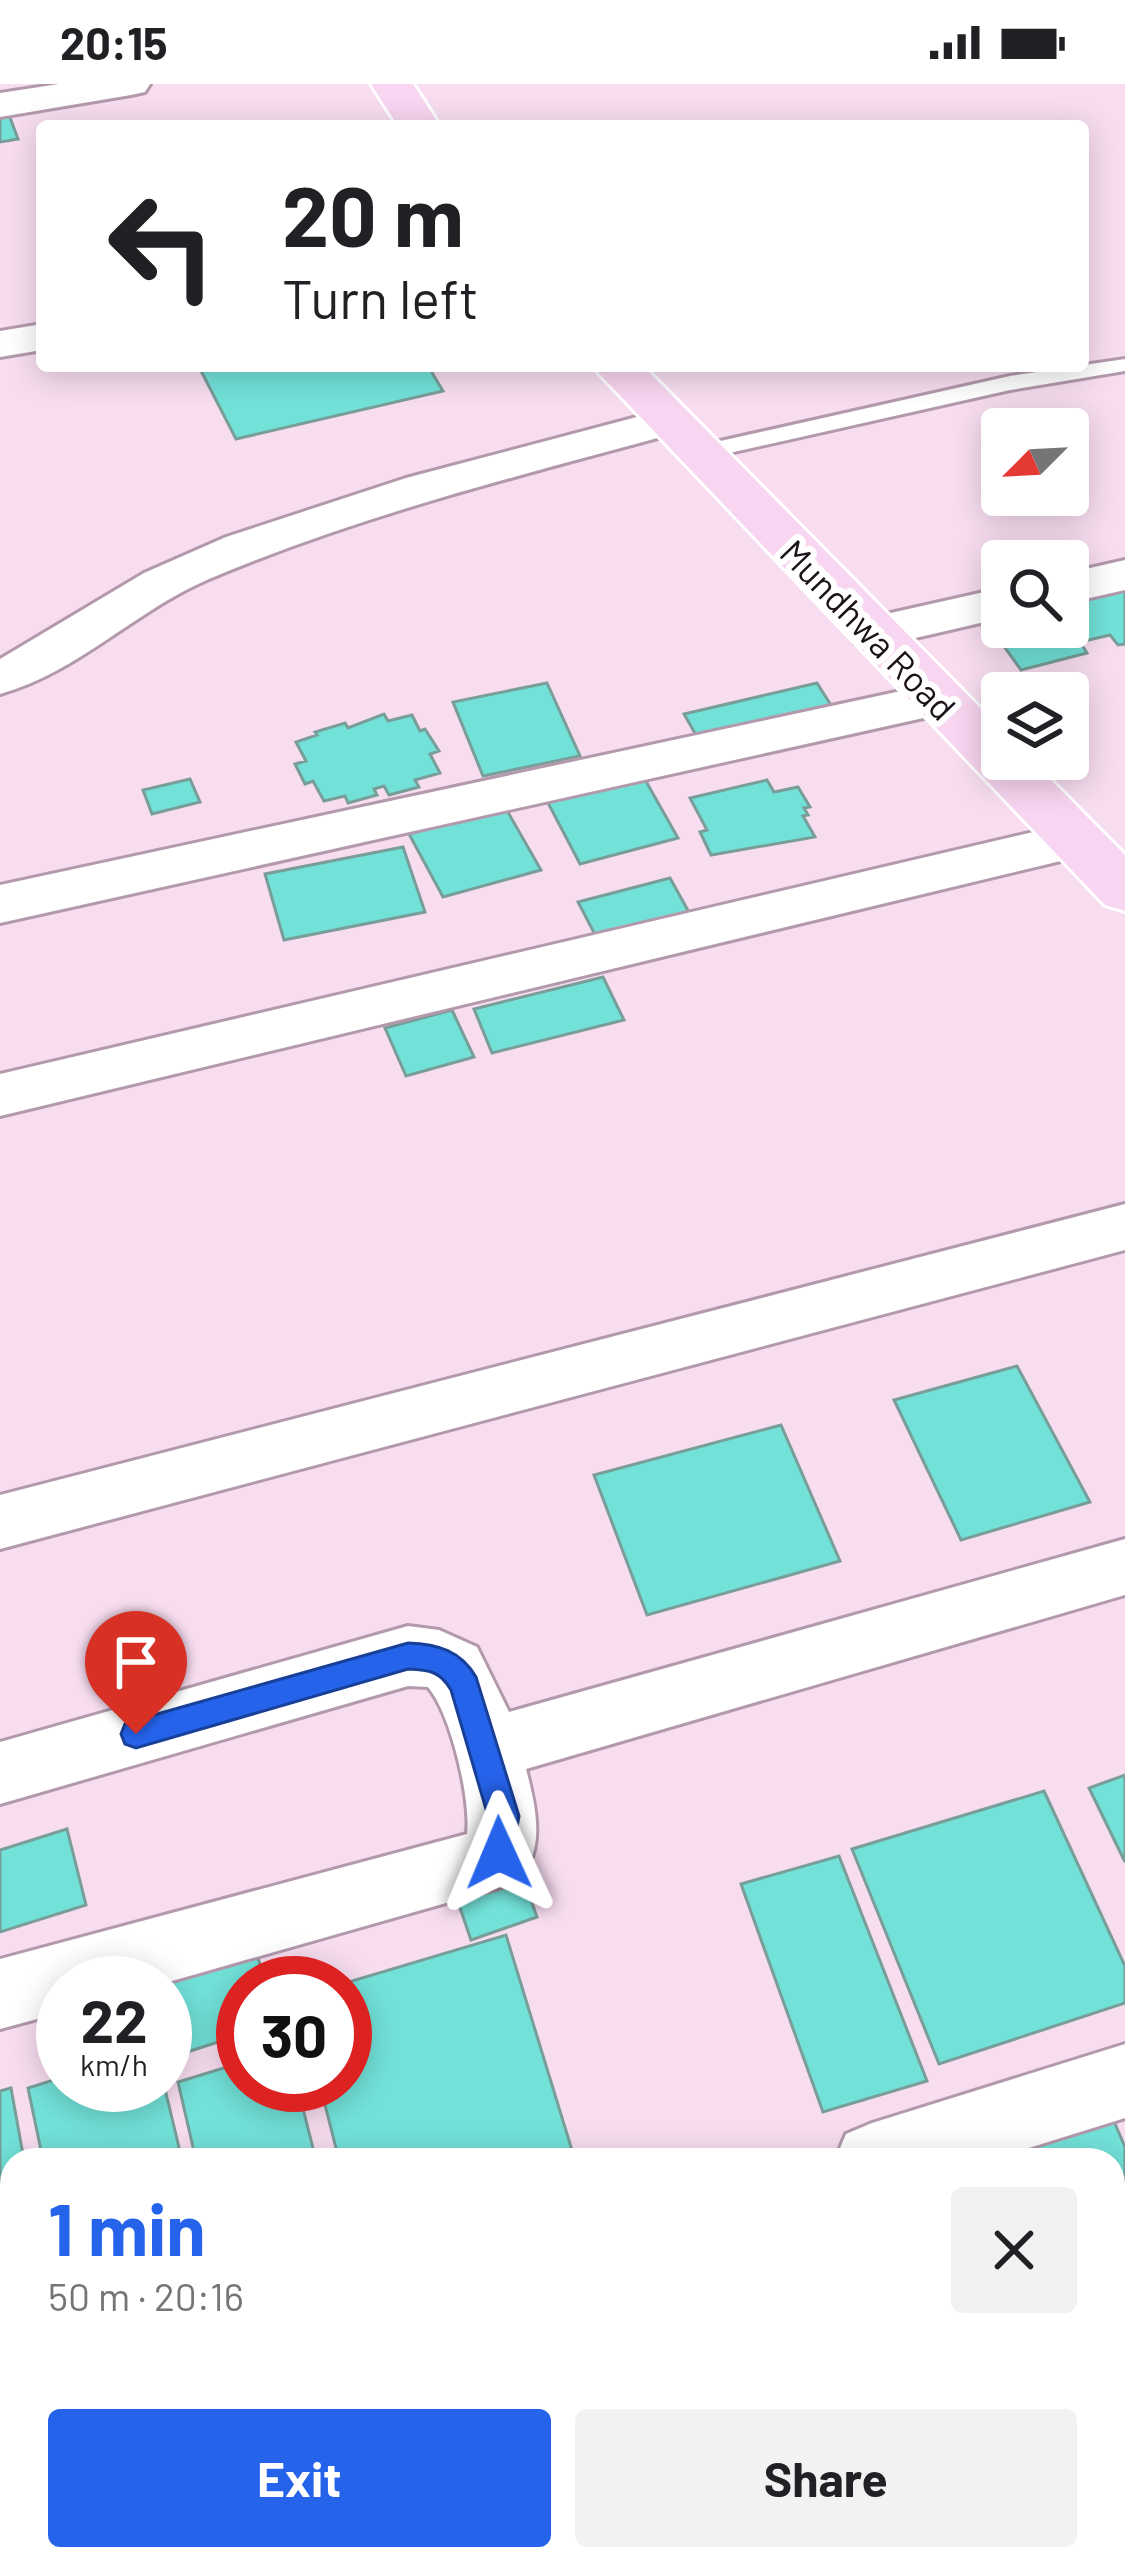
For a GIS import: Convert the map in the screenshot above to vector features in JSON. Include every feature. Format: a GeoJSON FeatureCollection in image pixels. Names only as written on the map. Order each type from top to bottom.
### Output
{"type":"FeatureCollection","features":[{"type":"Feature","properties":{"kind":"main road"},"geometry":{"type":"LineString","coordinates":[[392,84],[415,120]]}},
{"type":"Feature","properties":{"kind":"main road","name":"Mundhwa Road"},"geometry":{"type":"LineString","coordinates":[[622,372],[1125,890]]}},
{"type":"Feature","properties":{"kind":"street"},"geometry":{"type":"LineString","coordinates":[[0,105],[131,84]]}},
{"type":"Feature","properties":{"kind":"street"},"geometry":{"type":"LineString","coordinates":[[0,344],[36,338]]}},
{"type":"Feature","properties":{"kind":"street"},"geometry":{"type":"LineString","coordinates":[[0,678],[181,574],[254,544],[374,503],[683,438]]}},
{"type":"Feature","properties":{"kind":"street"},"geometry":{"type":"LineString","coordinates":[[1089,583],[1125,575]]}},
{"type":"Feature","properties":{"kind":"street"},"geometry":{"type":"LineString","coordinates":[[872,632],[981,608]]}},
{"type":"Feature","properties":{"kind":"street"},"geometry":{"type":"LineString","coordinates":[[0,904],[938,699]]}},
{"type":"Feature","properties":{"kind":"street"},"geometry":{"type":"LineString","coordinates":[[0,1095],[1076,840]]}},
{"type":"Feature","properties":{"kind":"street"},"geometry":{"type":"LineString","coordinates":[[0,1522],[1125,1227]]}},
{"type":"Feature","properties":{"kind":"street"},"geometry":{"type":"LineString","coordinates":[[486,1749],[1125,1567]]}},
{"type":"Feature","properties":{"kind":"street"},"geometry":{"type":"LineString","coordinates":[[0,1773],[408,1656],[429,1657],[454,1666],[486,1749],[504,1836],[499,1853],[484,1862],[0,1994]]}},
{"type":"Feature","properties":{"kind":"street"},"geometry":{"type":"LineString","coordinates":[[910,2148],[1125,2081]]}},
{"type":"Feature","properties":{"kind":"lane"},"geometry":{"type":"LineString","coordinates":[[1089,371],[1125,365]]}},
{"type":"Feature","properties":{"kind":"lane"},"geometry":{"type":"LineString","coordinates":[[683,438],[1080,372]]}},
{"type":"Feature","properties":{"kind":"building"},"geometry":{"type":"Polygon","coordinates":[[[8,112],[18,139],[0,142],[0,113],[8,112]]]}},
{"type":"Feature","properties":{"kind":"building"},"geometry":{"type":"Polygon","coordinates":[[[202,372],[432,372],[443,391],[236,439],[202,372]]]}},
{"type":"Feature","properties":{"kind":"building"},"geometry":{"type":"Polygon","coordinates":[[[1125,588],[1125,644],[1118,645],[1110,635],[1089,640],[1089,597],[1125,588]]]}},
{"type":"Feature","properties":{"kind":"building"},"geometry":{"type":"Polygon","coordinates":[[[1005,648],[1084,648],[1087,653],[1021,670],[1005,648]]]}},
{"type":"Feature","properties":{"kind":"building"},"geometry":{"type":"Polygon","coordinates":[[[547,683],[580,756],[483,776],[453,702],[547,683]]]}},
{"type":"Feature","properties":{"kind":"building"},"geometry":{"type":"Polygon","coordinates":[[[817,683],[834,710],[700,742],[684,714],[817,683]]]}},
{"type":"Feature","properties":{"kind":"building"},"geometry":{"type":"Polygon","coordinates":[[[384,714],[388,721],[412,715],[439,751],[430,754],[440,773],[415,780],[419,787],[389,795],[384,786],[374,789],[377,795],[348,803],[345,796],[324,801],[313,781],[305,784],[295,764],[306,761],[296,742],[317,735],[315,732],[345,723],[348,728],[384,714]]]}},
{"type":"Feature","properties":{"kind":"building"},"geometry":{"type":"Polygon","coordinates":[[[643,776],[678,838],[580,864],[547,801],[643,776]]]}},
{"type":"Feature","properties":{"kind":"building"},"geometry":{"type":"Polygon","coordinates":[[[190,779],[200,802],[152,814],[143,790],[190,779]]]}},
{"type":"Feature","properties":{"kind":"building"},"geometry":{"type":"Polygon","coordinates":[[[767,780],[774,792],[798,787],[810,807],[804,808],[808,815],[803,816],[815,837],[711,855],[700,832],[707,830],[690,798],[767,780]]]}},
{"type":"Feature","properties":{"kind":"building"},"geometry":{"type":"Polygon","coordinates":[[[505,807],[541,870],[443,897],[409,834],[505,807]]]}},
{"type":"Feature","properties":{"kind":"building"},"geometry":{"type":"Polygon","coordinates":[[[403,847],[425,912],[284,940],[265,874],[403,847]]]}},
{"type":"Feature","properties":{"kind":"building"},"geometry":{"type":"Polygon","coordinates":[[[670,878],[695,923],[602,948],[578,902],[670,878]]]}},
{"type":"Feature","properties":{"kind":"building"},"geometry":{"type":"Polygon","coordinates":[[[603,977],[624,1020],[492,1053],[474,1009],[603,977]]]}},
{"type":"Feature","properties":{"kind":"building"},"geometry":{"type":"Polygon","coordinates":[[[452,1010],[474,1057],[406,1076],[385,1028],[452,1010]]]}},
{"type":"Feature","properties":{"kind":"building"},"geometry":{"type":"Polygon","coordinates":[[[1017,1366],[1090,1502],[961,1540],[894,1400],[1017,1366]]]}},
{"type":"Feature","properties":{"kind":"building"},"geometry":{"type":"Polygon","coordinates":[[[781,1425],[840,1561],[647,1615],[594,1475],[781,1425]]]}},
{"type":"Feature","properties":{"kind":"building"},"geometry":{"type":"Polygon","coordinates":[[[1125,1775],[1125,1862],[1089,1788],[1125,1775]]]}},
{"type":"Feature","properties":{"kind":"building"},"geometry":{"type":"Polygon","coordinates":[[[1044,1791],[1125,1966],[1125,2003],[939,2064],[852,1849],[1044,1791]]]}},
{"type":"Feature","properties":{"kind":"building"},"geometry":{"type":"Polygon","coordinates":[[[67,1829],[86,1905],[0,1932],[0,1850],[67,1829]]]}},
{"type":"Feature","properties":{"kind":"building"},"geometry":{"type":"Polygon","coordinates":[[[839,1856],[927,2081],[823,2112],[741,1884],[839,1856]]]}},
{"type":"Feature","properties":{"kind":"building"},"geometry":{"type":"Polygon","coordinates":[[[523,1877],[537,1917],[471,1940],[457,1899],[523,1877]]]}},
{"type":"Feature","properties":{"kind":"building"},"geometry":{"type":"Polygon","coordinates":[[[506,1935],[571,2148],[336,2148],[327,2112],[372,2112],[372,1975],[506,1935]]]}},
{"type":"Feature","properties":{"kind":"building"},"geometry":{"type":"Polygon","coordinates":[[[254,1943],[258,1956],[222,1956],[254,1943]]]}},
{"type":"Feature","properties":{"kind":"building"},"geometry":{"type":"Polygon","coordinates":[[[216,1959],[216,2043],[192,2050],[192,1968],[216,1959]]]}},
{"type":"Feature","properties":{"kind":"building"},"geometry":{"type":"Polygon","coordinates":[[[216,2070],[216,2112],[304,2112],[313,2148],[193,2148],[185,2112],[192,2112],[192,2078],[216,2070]]]}},
{"type":"Feature","properties":{"kind":"building"},"geometry":{"type":"Polygon","coordinates":[[[36,2085],[36,2112],[170,2112],[179,2148],[40,2148],[28,2088],[36,2085]]]}},
{"type":"Feature","properties":{"kind":"building"},"geometry":{"type":"Polygon","coordinates":[[[11,2088],[22,2148],[0,2148],[0,2091],[11,2088]]]}},
{"type":"Feature","properties":{"kind":"building"},"geometry":{"type":"Polygon","coordinates":[[[1107,2105],[1125,2147],[1125,2148],[965,2148],[1107,2105]]]}},
{"type":"Feature","properties":{"kind":"route"},"geometry":{"type":"LineString","coordinates":[[136,1734],[408,1656],[429,1657],[454,1666],[465,1686],[503,1816],[499,1853]]}}]}
